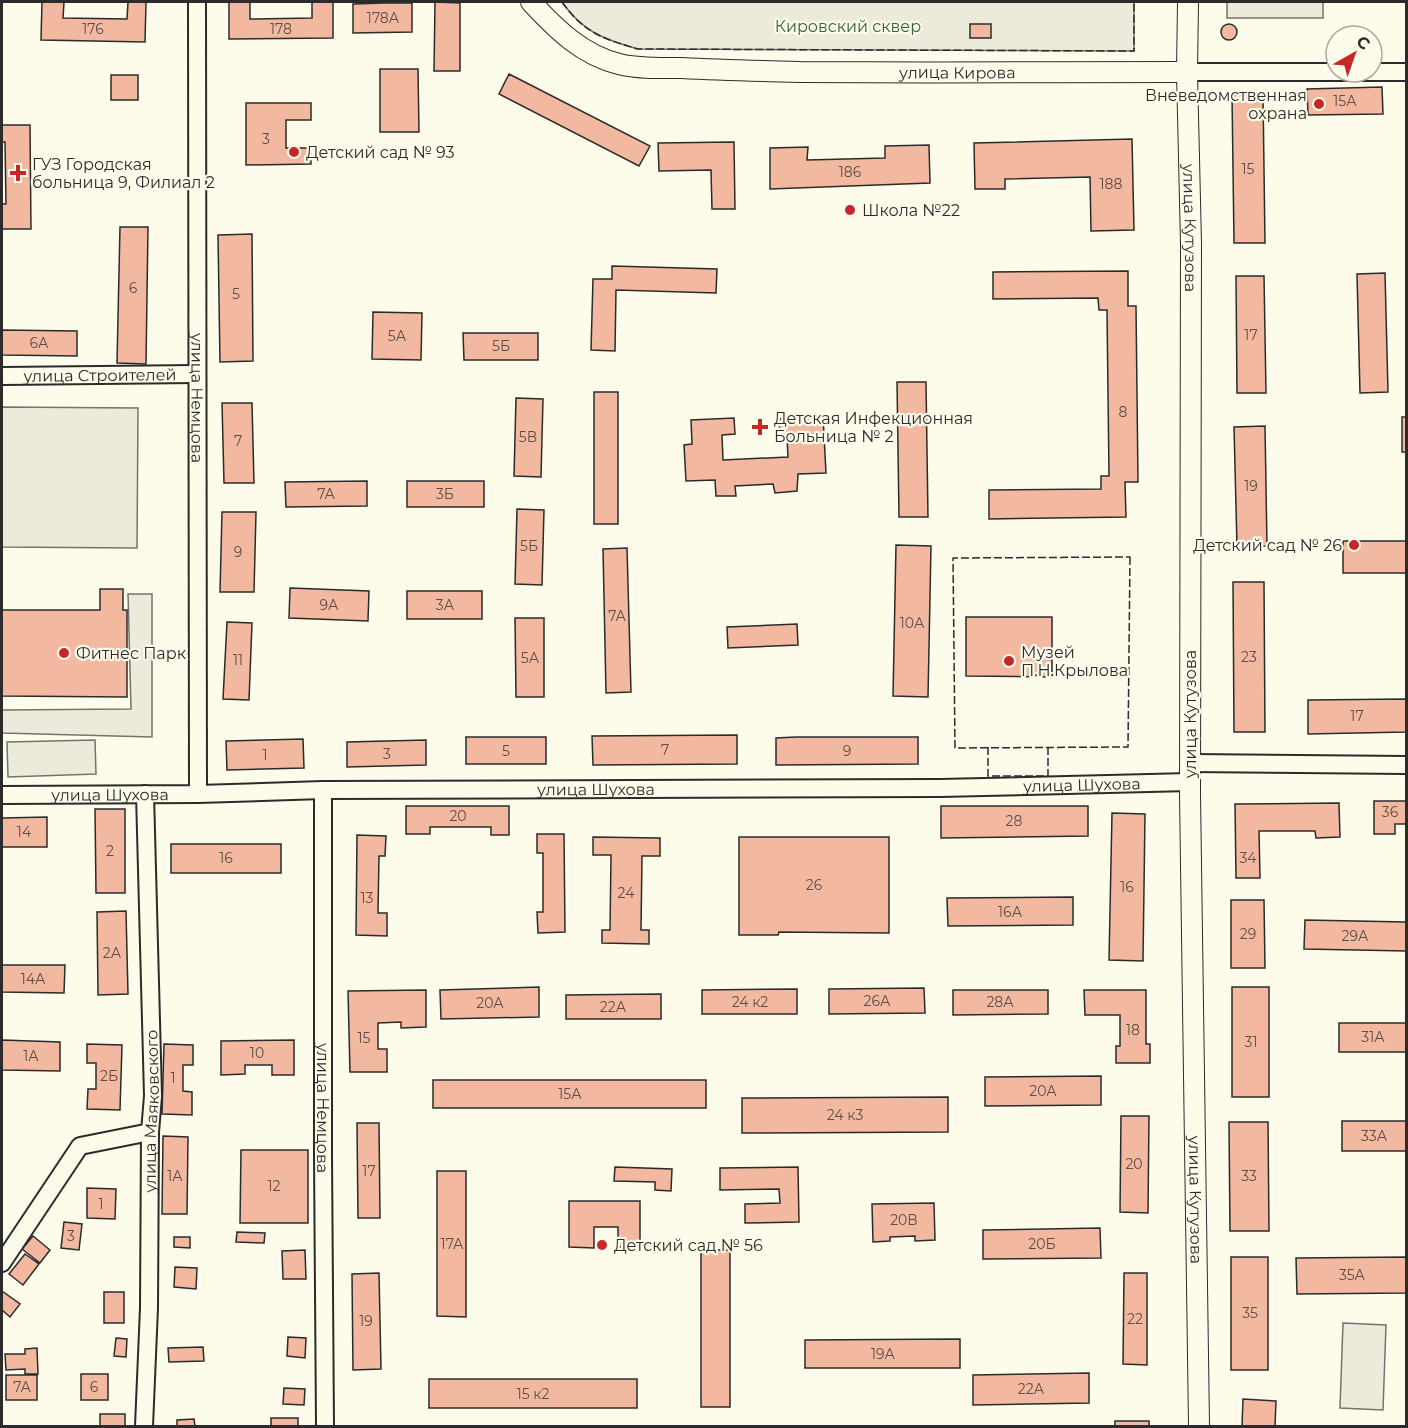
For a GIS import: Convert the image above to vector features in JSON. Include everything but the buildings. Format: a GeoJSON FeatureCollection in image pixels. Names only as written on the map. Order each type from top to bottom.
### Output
{"type":"FeatureCollection","features":[{"type":"Feature","properties":{"kind":"main road","name":"улица Кирова"},"geometry":{"type":"LineString","coordinates":[[531,2],[551,24],[573,42],[597,57],[619,64],[640,67],[902,73],[1187,72]]}},
{"type":"Feature","properties":{"kind":"main road","name":"улица Кутузова"},"geometry":{"type":"LineString","coordinates":[[1188,2],[1187,72],[1191,244],[1190,773],[1199,1426]]}},
{"type":"Feature","properties":{"kind":"street","name":"улица Немцова"},"geometry":{"type":"LineString","coordinates":[[197,2],[198,794]]}},
{"type":"Feature","properties":{"kind":"street","name":"улица Кирова"},"geometry":{"type":"LineString","coordinates":[[1187,72],[1407,72]]}},
{"type":"Feature","properties":{"kind":"street","name":"улица Строителей"},"geometry":{"type":"LineString","coordinates":[[2,376],[196,374]]}},
{"type":"Feature","properties":{"kind":"street","name":"улица Шухова"},"geometry":{"type":"LineString","coordinates":[[2,795],[198,794],[323,790],[940,788],[1190,773],[1407,765]]}},
{"type":"Feature","properties":{"kind":"street","name":"улица Немцова"},"geometry":{"type":"LineString","coordinates":[[323,790],[322,1156],[325,1426]]}},
{"type":"Feature","properties":{"kind":"street","name":"улица Маяковского"},"geometry":{"type":"LineString","coordinates":[[144,1426],[149,1308],[150,1132],[153,1095],[145,794]]}},
{"type":"Feature","properties":{"kind":"street"},"geometry":{"type":"LineString","coordinates":[[2,1263],[80,1146],[150,1132]]}},
{"type":"Feature","properties":{"kind":"green space","name":"Кировский сквер"},"geometry":{"type":"Polygon","coordinates":[[[562,2],[1134,2],[1134,51],[638,49],[614,42],[595,33],[578,21],[562,2]]]}},
{"type":"Feature","properties":{"kind":"green space"},"geometry":{"type":"Polygon","coordinates":[[[2,407],[138,408],[137,548],[2,547],[2,407]]]}},
{"type":"Feature","properties":{"kind":"green space"},"geometry":{"type":"Polygon","coordinates":[[[1343,1323],[1386,1325],[1383,1410],[1340,1408],[1343,1323]]]}},
{"type":"Feature","properties":{"kind":"shaded area"},"geometry":{"type":"Polygon","coordinates":[[[1227,2],[1323,2],[1323,18],[1227,18],[1227,2]]]}},
{"type":"Feature","properties":{"kind":"shaded area"},"geometry":{"type":"Polygon","coordinates":[[[128,594],[152,594],[152,737],[2,733],[2,710],[131,709],[128,594]]]}},
{"type":"Feature","properties":{"kind":"shaded area"},"geometry":{"type":"Polygon","coordinates":[[[95,740],[96,774],[8,777],[7,742],[95,740]]]}},
{"type":"Feature","properties":{"kind":"fence"},"geometry":{"type":"LineString","coordinates":[[562,2],[578,21],[595,33],[614,42],[638,49],[1134,51],[1134,2]]}},
{"type":"Feature","properties":{"kind":"fence"},"geometry":{"type":"LineString","coordinates":[[1130,557],[1128,747],[955,748],[953,558],[1130,557]]}},
{"type":"Feature","properties":{"kind":"fence"},"geometry":{"type":"LineString","coordinates":[[988,747],[988,776],[1048,776],[1048,747]]}},
{"type":"Feature","properties":{"kind":"place","name":"Вневедомственная охрана"},"geometry":{"type":"Point","coordinates":[1319,104]}},
{"type":"Feature","properties":{"kind":"place","name":"Детский сад № 93"},"geometry":{"type":"Point","coordinates":[294,152]}},
{"type":"Feature","properties":{"kind":"place","name":"ГУЗ Городская больница 9, Филиал 2"},"geometry":{"type":"Point","coordinates":[18,173]}},
{"type":"Feature","properties":{"kind":"place","name":"Школа №22"},"geometry":{"type":"Point","coordinates":[850,210]}},
{"type":"Feature","properties":{"kind":"place","name":"Детская Инфекционная Больница № 2"},"geometry":{"type":"Point","coordinates":[760,427]}},
{"type":"Feature","properties":{"kind":"place","name":"Детский сад № 26"},"geometry":{"type":"Point","coordinates":[1354,545]}},
{"type":"Feature","properties":{"kind":"place","name":"Фитнес Парк"},"geometry":{"type":"Point","coordinates":[64,653]}},
{"type":"Feature","properties":{"kind":"place","name":"Музей П.Н.Крылова"},"geometry":{"type":"Point","coordinates":[1009,661]}},
{"type":"Feature","properties":{"kind":"place","name":"Детский сад № 56"},"geometry":{"type":"Point","coordinates":[602,1245]}}]}
